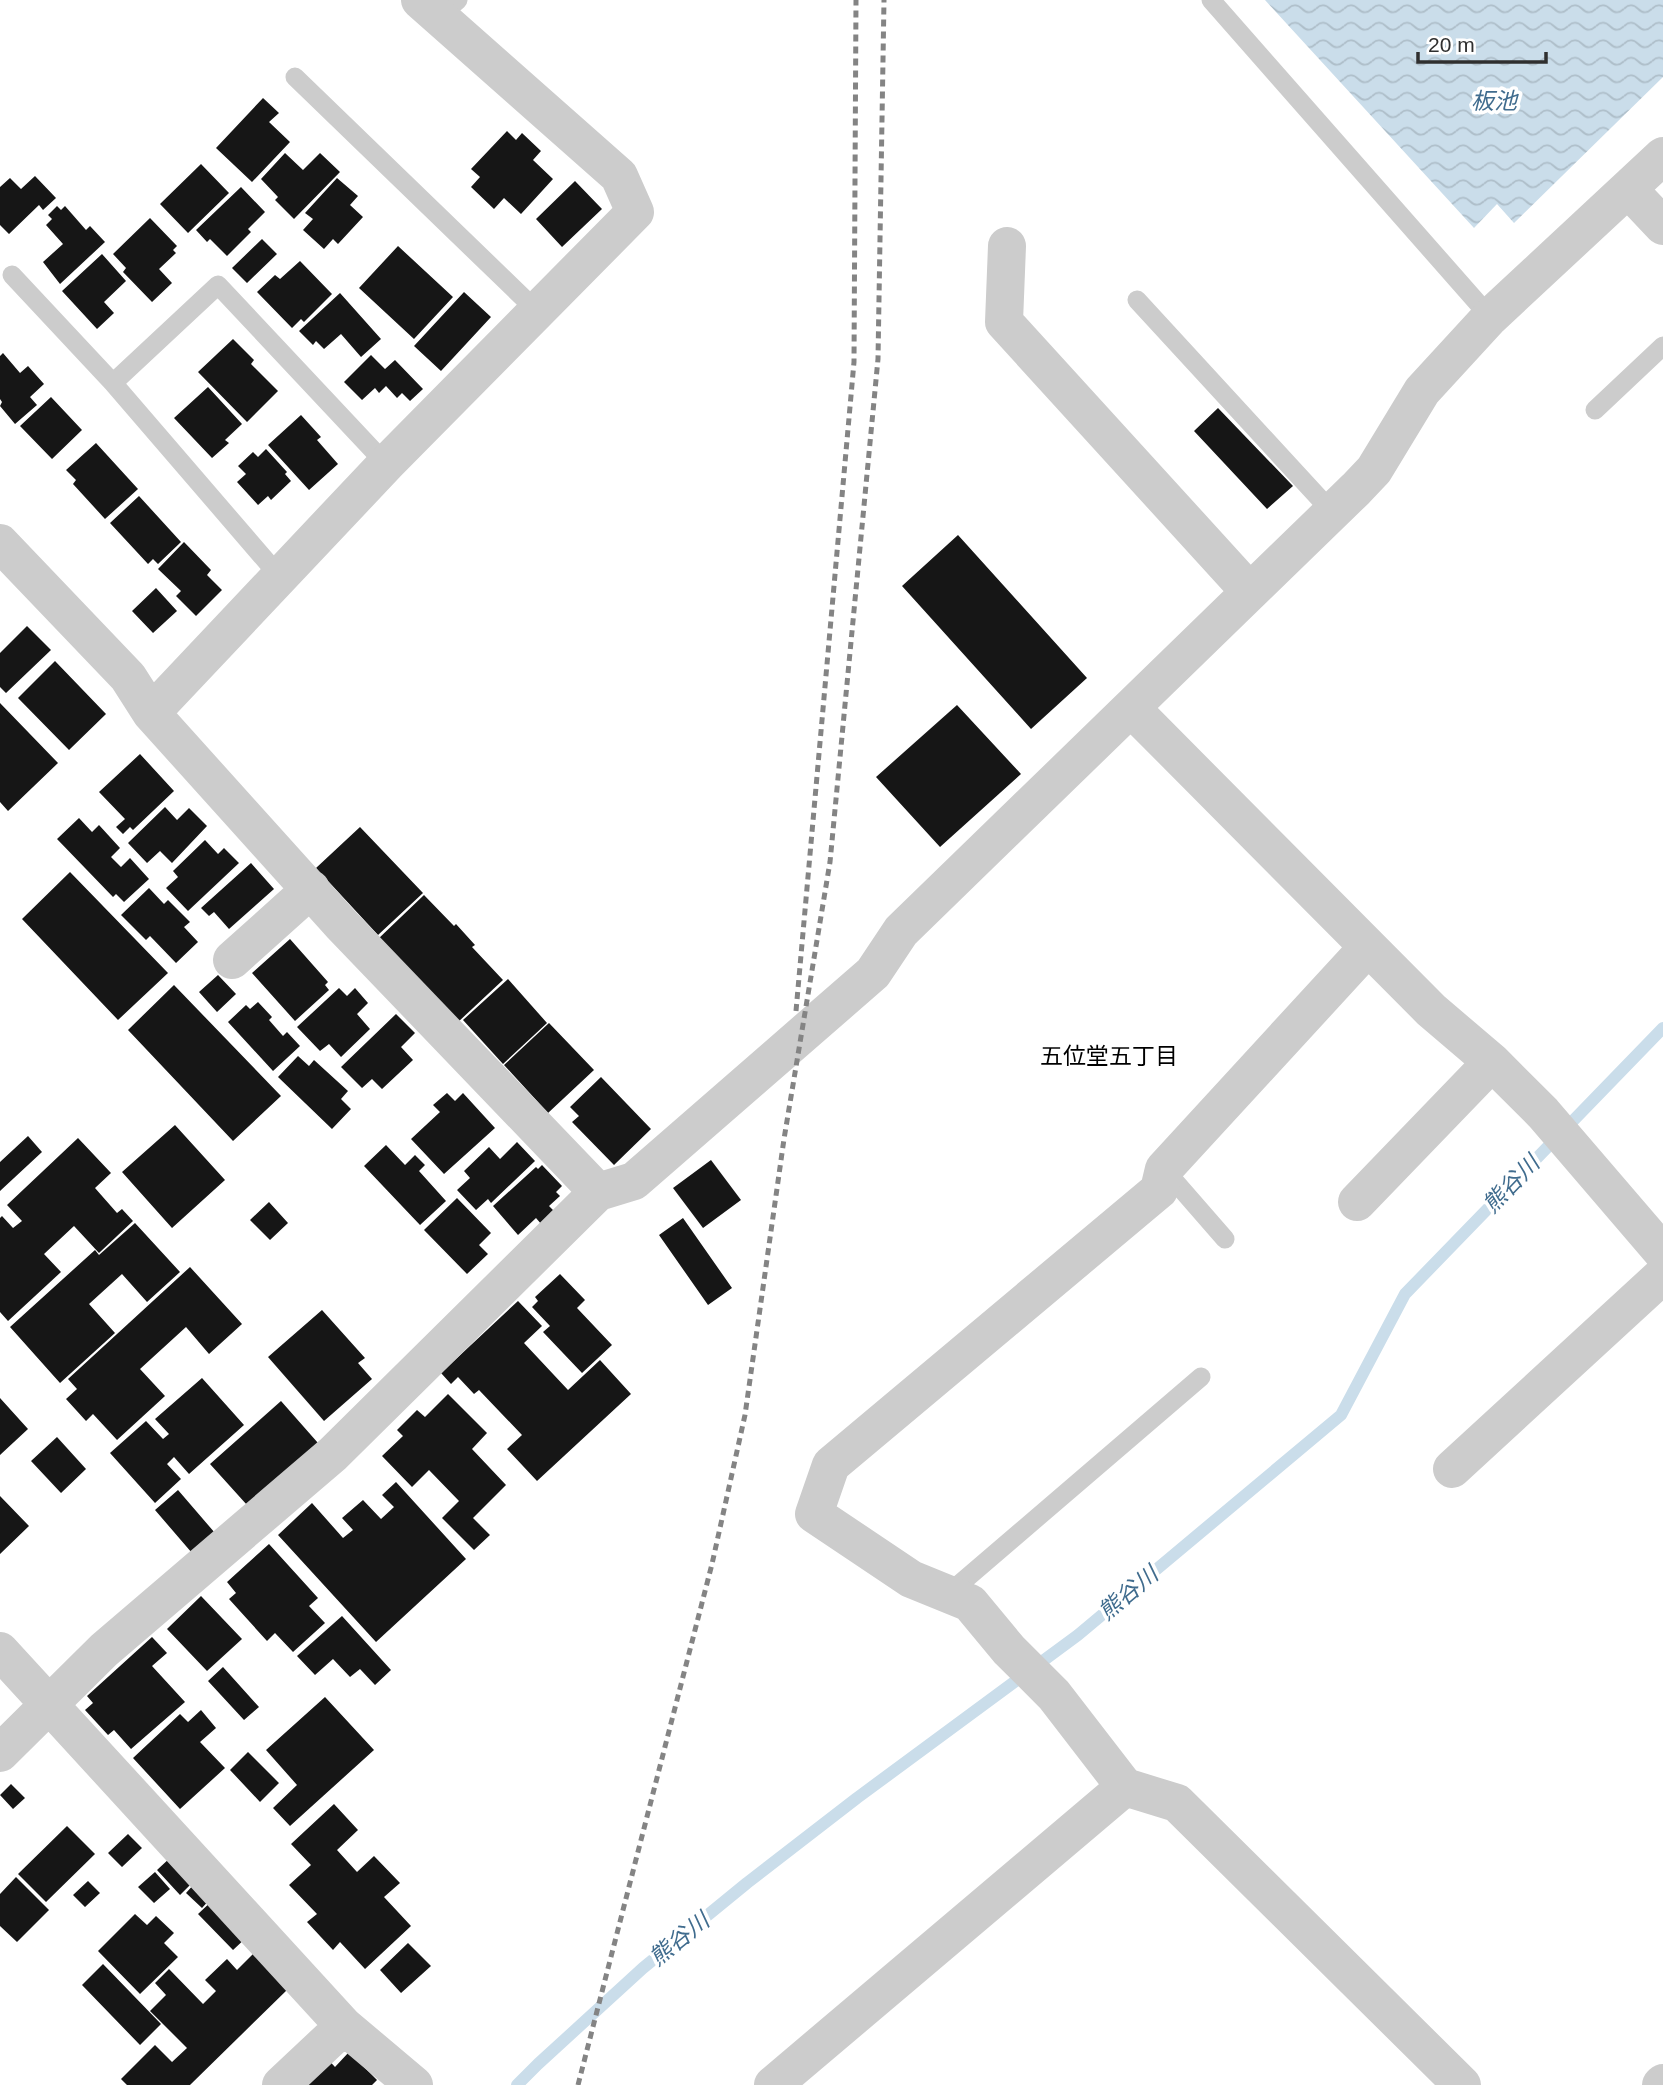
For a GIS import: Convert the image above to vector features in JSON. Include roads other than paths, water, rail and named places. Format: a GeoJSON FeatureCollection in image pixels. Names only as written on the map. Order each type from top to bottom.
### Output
{"type":"FeatureCollection","features":[{"type":"Feature","properties":{"kind":"street"},"geometry":{"type":"LineString","coordinates":[[151,713],[386,464],[635,212],[619,176],[438,6]]}},
{"type":"Feature","properties":{"kind":"street"},"geometry":{"type":"LineString","coordinates":[[0,1753],[104,1650],[333,1454],[598,1192],[634,1181],[873,973],[901,930],[1374,470],[1422,391],[1490,317],[1663,156]]}},
{"type":"Feature","properties":{"kind":"street"},"geometry":{"type":"LineString","coordinates":[[1629,190],[1663,226]]}},
{"type":"Feature","properties":{"kind":"street"},"geometry":{"type":"LineString","coordinates":[[1007,246],[1003,322],[1250,592]]}},
{"type":"Feature","properties":{"kind":"street"},"geometry":{"type":"LineString","coordinates":[[0,543],[128,677],[151,713],[311,889],[598,1192]]}},
{"type":"Feature","properties":{"kind":"street"},"geometry":{"type":"LineString","coordinates":[[1131,708],[1431,1010],[1492,1062],[1544,1113],[1663,1253]]}},
{"type":"Feature","properties":{"kind":"street"},"geometry":{"type":"LineString","coordinates":[[232,960],[311,889]]}},
{"type":"Feature","properties":{"kind":"street"},"geometry":{"type":"LineString","coordinates":[[1368,947],[1164,1169],[1159,1190],[831,1465],[814,1514],[911,1579],[970,1603],[1009,1650],[1054,1695],[1125,1787],[1177,1803],[1462,2085]]}},
{"type":"Feature","properties":{"kind":"street"},"geometry":{"type":"LineString","coordinates":[[1357,1202],[1492,1062]]}},
{"type":"Feature","properties":{"kind":"street"},"geometry":{"type":"LineString","coordinates":[[1452,1469],[1663,1275]]}},
{"type":"Feature","properties":{"kind":"street"},"geometry":{"type":"LineString","coordinates":[[0,1651],[344,2026],[414,2085]]}},
{"type":"Feature","properties":{"kind":"street"},"geometry":{"type":"LineString","coordinates":[[773,2085],[1125,1787]]}},
{"type":"Feature","properties":{"kind":"street"},"geometry":{"type":"LineString","coordinates":[[281,2085],[344,2026]]}},
{"type":"Feature","properties":{"kind":"lane"},"geometry":{"type":"LineString","coordinates":[[1211,0],[1490,317]]}},
{"type":"Feature","properties":{"kind":"lane"},"geometry":{"type":"LineString","coordinates":[[295,76],[537,311]]}},
{"type":"Feature","properties":{"kind":"lane"},"geometry":{"type":"LineString","coordinates":[[12,275],[113,383],[280,577]]}},
{"type":"Feature","properties":{"kind":"lane"},"geometry":{"type":"LineString","coordinates":[[113,383],[218,285],[386,464]]}},
{"type":"Feature","properties":{"kind":"lane"},"geometry":{"type":"LineString","coordinates":[[1137,300],[1332,512]]}},
{"type":"Feature","properties":{"kind":"lane"},"geometry":{"type":"LineString","coordinates":[[1595,410],[1663,346]]}},
{"type":"Feature","properties":{"kind":"lane"},"geometry":{"type":"LineString","coordinates":[[1164,1169],[1225,1239]]}},
{"type":"Feature","properties":{"kind":"lane"},"geometry":{"type":"LineString","coordinates":[[948,1594],[1201,1377]]}},
{"type":"Feature","properties":{"kind":"water","name":"板池"},"geometry":{"type":"Polygon","coordinates":[[[1265,0],[1663,0],[1663,77],[1514,223],[1497,204],[1474,228],[1265,0]]]}},
{"type":"Feature","properties":{"kind":"waterway","name":"熊谷川"},"geometry":{"type":"LineString","coordinates":[[517,2085],[643,1968],[747,1883],[1078,1635],[1341,1415],[1405,1294],[1663,1028]]}},
{"type":"Feature","properties":{"kind":"railway"},"geometry":{"type":"LineString","coordinates":[[796,1011],[854,362],[856,0]]}},
{"type":"Feature","properties":{"kind":"railway"},"geometry":{"type":"LineString","coordinates":[[578,2085],[712,1564],[745,1415],[784,1139],[830,862],[878,359],[884,0]]}},
{"type":"Feature","properties":{"kind":"district","name":"五位堂五丁目"},"geometry":{"type":"Point","coordinates":[1109,1056]}}]}
